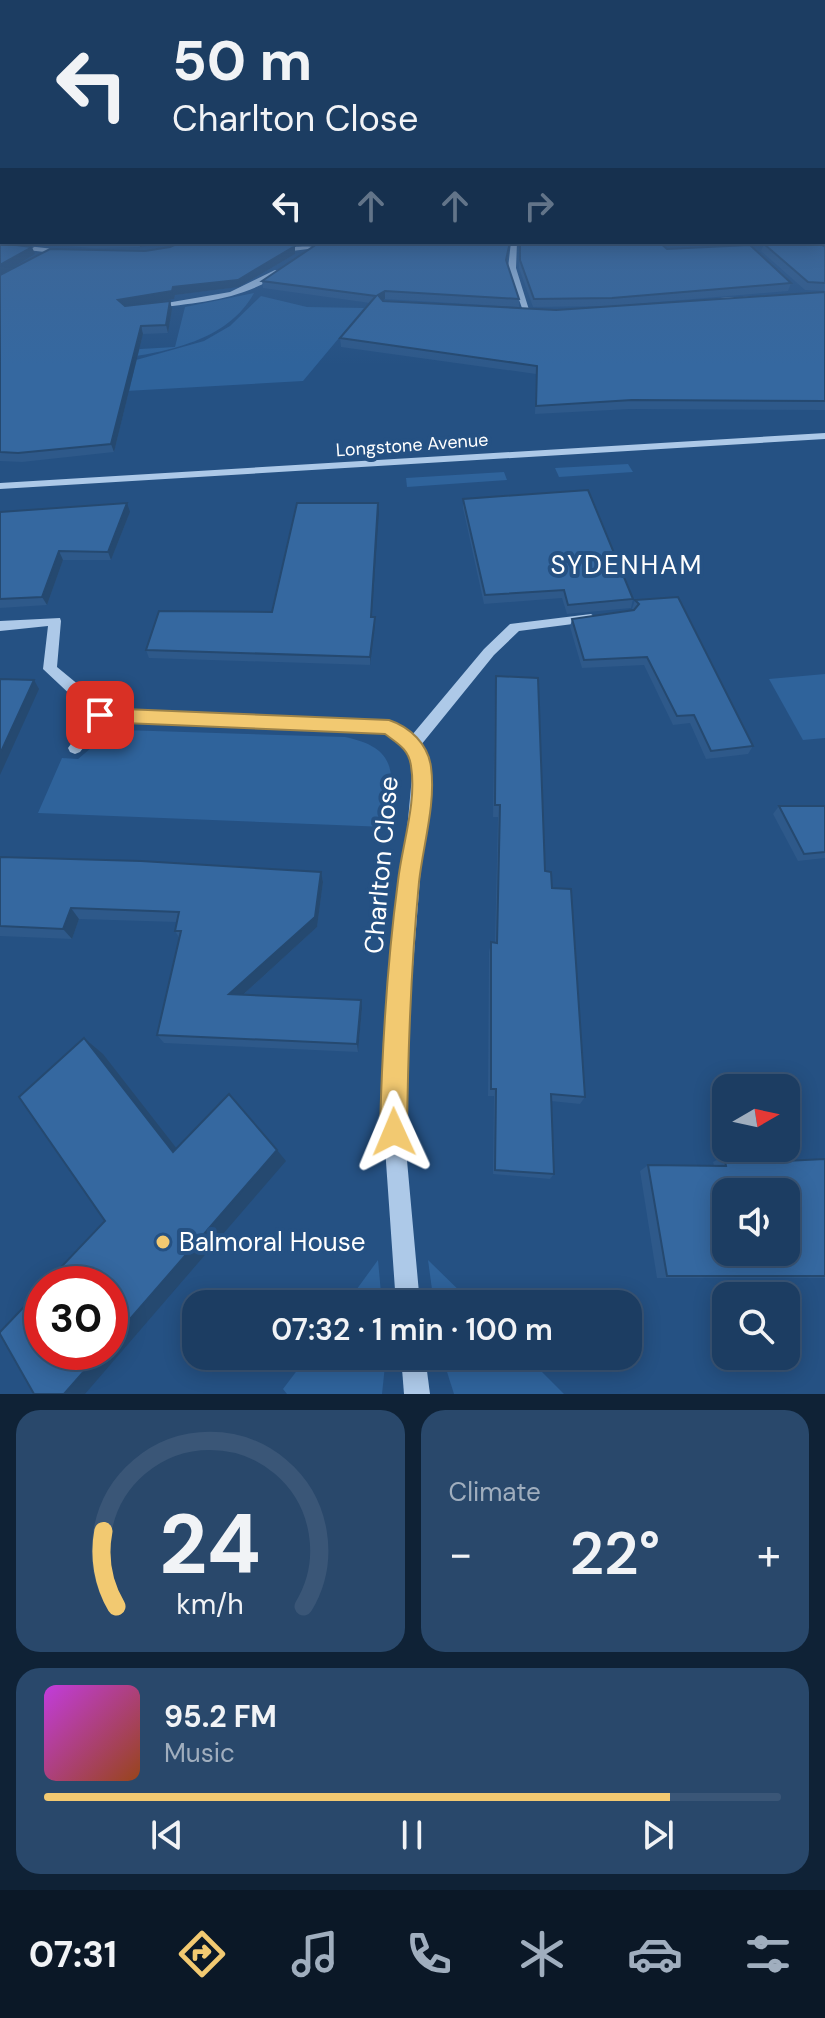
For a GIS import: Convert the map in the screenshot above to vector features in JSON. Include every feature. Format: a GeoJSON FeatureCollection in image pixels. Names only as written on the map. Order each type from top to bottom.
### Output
{"type":"FeatureCollection","features":[{"type":"Feature","properties":{"kind":"street"},"geometry":{"type":"LineString","coordinates":[[274,244],[292,249],[313,248]]}},
{"type":"Feature","properties":{"kind":"street"},"geometry":{"type":"LineString","coordinates":[[302,259],[321,244]]}},
{"type":"Feature","properties":{"kind":"street"},"geometry":{"type":"LineString","coordinates":[[514,244],[512,268],[527,311]]}},
{"type":"Feature","properties":{"kind":"street"},"geometry":{"type":"LineString","coordinates":[[0,245],[78,253]]}},
{"type":"Feature","properties":{"kind":"street"},"geometry":{"type":"LineString","coordinates":[[39,258],[51,251]]}},
{"type":"Feature","properties":{"kind":"street"},"geometry":{"type":"LineString","coordinates":[[141,307],[226,298],[251,289],[283,269]]}},
{"type":"Feature","properties":{"kind":"street"},"geometry":{"type":"LineString","coordinates":[[792,286],[802,295]]}},
{"type":"Feature","properties":{"kind":"street"},"geometry":{"type":"LineString","coordinates":[[166,292],[167,304]]}},
{"type":"Feature","properties":{"kind":"street"},"geometry":{"type":"LineString","coordinates":[[704,302],[825,295]]}},
{"type":"Feature","properties":{"kind":"street"},"geometry":{"type":"LineString","coordinates":[[513,311],[540,311]]}},
{"type":"Feature","properties":{"kind":"street","name":"Longstone Avenue"},"geometry":{"type":"LineString","coordinates":[[0,486],[825,436]]}},
{"type":"Feature","properties":{"kind":"street"},"geometry":{"type":"LineString","coordinates":[[0,626],[55,621],[50,669],[100,715],[389,727],[413,744],[489,652],[515,627],[613,615]]}},
{"type":"Feature","properties":{"kind":"street"},"geometry":{"type":"LineString","coordinates":[[75,748],[100,715]]}},
{"type":"Feature","properties":{"kind":"street","name":"Charlton Close"},"geometry":{"type":"LineString","coordinates":[[407,1290],[392,1105],[408,882],[420,795],[421,765],[413,744]]}},
{"type":"Feature","properties":{"kind":"street"},"geometry":{"type":"LineString","coordinates":[[414,1370],[417,1394]]}},
{"type":"Feature","properties":{"kind":"shaded area"},"geometry":{"type":"Polygon","coordinates":[[[254,293],[229,323],[194,341],[175,348],[117,359],[106,351],[175,347],[185,307],[254,293]]]}},
{"type":"Feature","properties":{"kind":"shaded area"},"geometry":{"type":"Polygon","coordinates":[[[261,296],[307,307],[364,308],[303,381],[0,398],[204,341],[230,326],[261,296]]]}},
{"type":"Feature","properties":{"kind":"shaded area"},"geometry":{"type":"Polygon","coordinates":[[[628,464],[633,472],[559,477],[555,468],[628,464]]]}},
{"type":"Feature","properties":{"kind":"shaded area"},"geometry":{"type":"Polygon","coordinates":[[[504,472],[507,480],[407,487],[406,478],[504,472]]]}},
{"type":"Feature","properties":{"kind":"shaded area"},"geometry":{"type":"Polygon","coordinates":[[[825,674],[825,738],[803,740],[769,679],[825,674]]]}},
{"type":"Feature","properties":{"kind":"shaded area"},"geometry":{"type":"Polygon","coordinates":[[[122,730],[345,737],[364,742],[385,758],[390,769],[386,827],[38,813],[62,758],[78,759],[103,738],[122,730]]]}},
{"type":"Feature","properties":{"kind":"shaded area"},"geometry":{"type":"Polygon","coordinates":[[[378,1260],[381,1290],[356,1290],[378,1260]]]}},
{"type":"Feature","properties":{"kind":"shaded area"},"geometry":{"type":"Polygon","coordinates":[[[428,1260],[459,1290],[432,1290],[428,1260]]]}},
{"type":"Feature","properties":{"kind":"shaded area"},"geometry":{"type":"Polygon","coordinates":[[[297,1370],[385,1370],[382,1394],[287,1394],[283,1389],[297,1370]]]}},
{"type":"Feature","properties":{"kind":"shaded area"},"geometry":{"type":"Polygon","coordinates":[[[446,1370],[540,1370],[564,1394],[454,1394],[446,1370]]]}},
{"type":"Feature","properties":{"kind":"building"},"geometry":{"type":"Polygon","coordinates":[[[0,244],[32,247],[0,265],[0,244]]]}},
{"type":"Feature","properties":{"kind":"building"},"geometry":{"type":"Polygon","coordinates":[[[177,244],[295,246],[238,280],[173,287],[172,291],[118,300],[125,306],[170,301],[166,325],[141,326],[111,444],[0,452],[0,275],[50,249],[145,251],[177,244]]]}},
{"type":"Feature","properties":{"kind":"building"},"geometry":{"type":"Polygon","coordinates":[[[317,244],[510,244],[506,260],[519,299],[385,291],[378,295],[383,301],[556,310],[825,292],[825,401],[632,400],[536,406],[537,366],[340,338],[376,296],[262,281],[317,244]]]}},
{"type":"Feature","properties":{"kind":"building"},"geometry":{"type":"Polygon","coordinates":[[[520,244],[661,244],[667,249],[750,245],[791,283],[612,298],[534,299],[520,260],[520,244]]]}},
{"type":"Feature","properties":{"kind":"building"},"geometry":{"type":"Polygon","coordinates":[[[764,244],[821,244],[825,247],[825,283],[808,282],[764,244]]]}},
{"type":"Feature","properties":{"kind":"building"},"geometry":{"type":"Polygon","coordinates":[[[588,490],[633,599],[568,605],[564,590],[485,595],[463,499],[588,490]]]}},
{"type":"Feature","properties":{"kind":"building"},"geometry":{"type":"Polygon","coordinates":[[[127,503],[108,552],[59,551],[42,597],[0,599],[0,512],[127,503]]]}},
{"type":"Feature","properties":{"kind":"building"},"geometry":{"type":"Polygon","coordinates":[[[297,503],[378,503],[371,617],[375,617],[370,657],[146,650],[159,611],[272,612],[297,503]]]}},
{"type":"Feature","properties":{"kind":"building"},"geometry":{"type":"Polygon","coordinates":[[[678,597],[753,746],[711,751],[694,715],[677,716],[647,657],[584,660],[572,619],[634,610],[639,604],[635,600],[678,597]]]}},
{"type":"Feature","properties":{"kind":"building"},"geometry":{"type":"Polygon","coordinates":[[[496,676],[538,678],[545,871],[551,872],[552,888],[571,889],[585,1097],[551,1094],[554,1174],[495,1170],[496,1089],[491,1089],[491,942],[497,943],[500,805],[495,805],[496,676]]]}},
{"type":"Feature","properties":{"kind":"building"},"geometry":{"type":"Polygon","coordinates":[[[0,679],[34,680],[0,754],[0,679]]]}},
{"type":"Feature","properties":{"kind":"building"},"geometry":{"type":"Polygon","coordinates":[[[779,806],[825,806],[825,852],[804,854],[779,806]]]}},
{"type":"Feature","properties":{"kind":"building"},"geometry":{"type":"Polygon","coordinates":[[[0,857],[141,861],[321,872],[315,917],[229,994],[361,1000],[357,1044],[157,1035],[181,931],[175,931],[179,912],[71,908],[63,929],[0,926],[0,857]]]}},
{"type":"Feature","properties":{"kind":"building","name":"Balmoral House"},"geometry":{"type":"Polygon","coordinates":[[[84,1038],[173,1152],[229,1094],[277,1150],[128,1321],[128,1266],[62,1266],[105,1221],[19,1097],[84,1038]]]}},
{"type":"Feature","properties":{"kind":"building"},"geometry":{"type":"Polygon","coordinates":[[[825,1159],[825,1276],[667,1276],[648,1165],[726,1166],[725,1162],[825,1159]]]}},
{"type":"Feature","properties":{"kind":"building"},"geometry":{"type":"Polygon","coordinates":[[[24,1307],[24,1370],[85,1370],[64,1394],[34,1394],[0,1332],[24,1307]]]}},
{"type":"Feature","properties":{"kind":"place","name":"Balmoral House"},"geometry":{"type":"Point","coordinates":[163,1242]}},
{"type":"Feature","properties":{"kind":"district","name":"SYDENHAM"},"geometry":{"type":"Point","coordinates":[627,565]}},
{"type":"Feature","properties":{"kind":"route"},"geometry":{"type":"LineString","coordinates":[[100,715],[389,727],[399,731],[413,744],[419,753],[421,765],[420,795],[408,882],[395,1045],[394,1132]]}}]}
